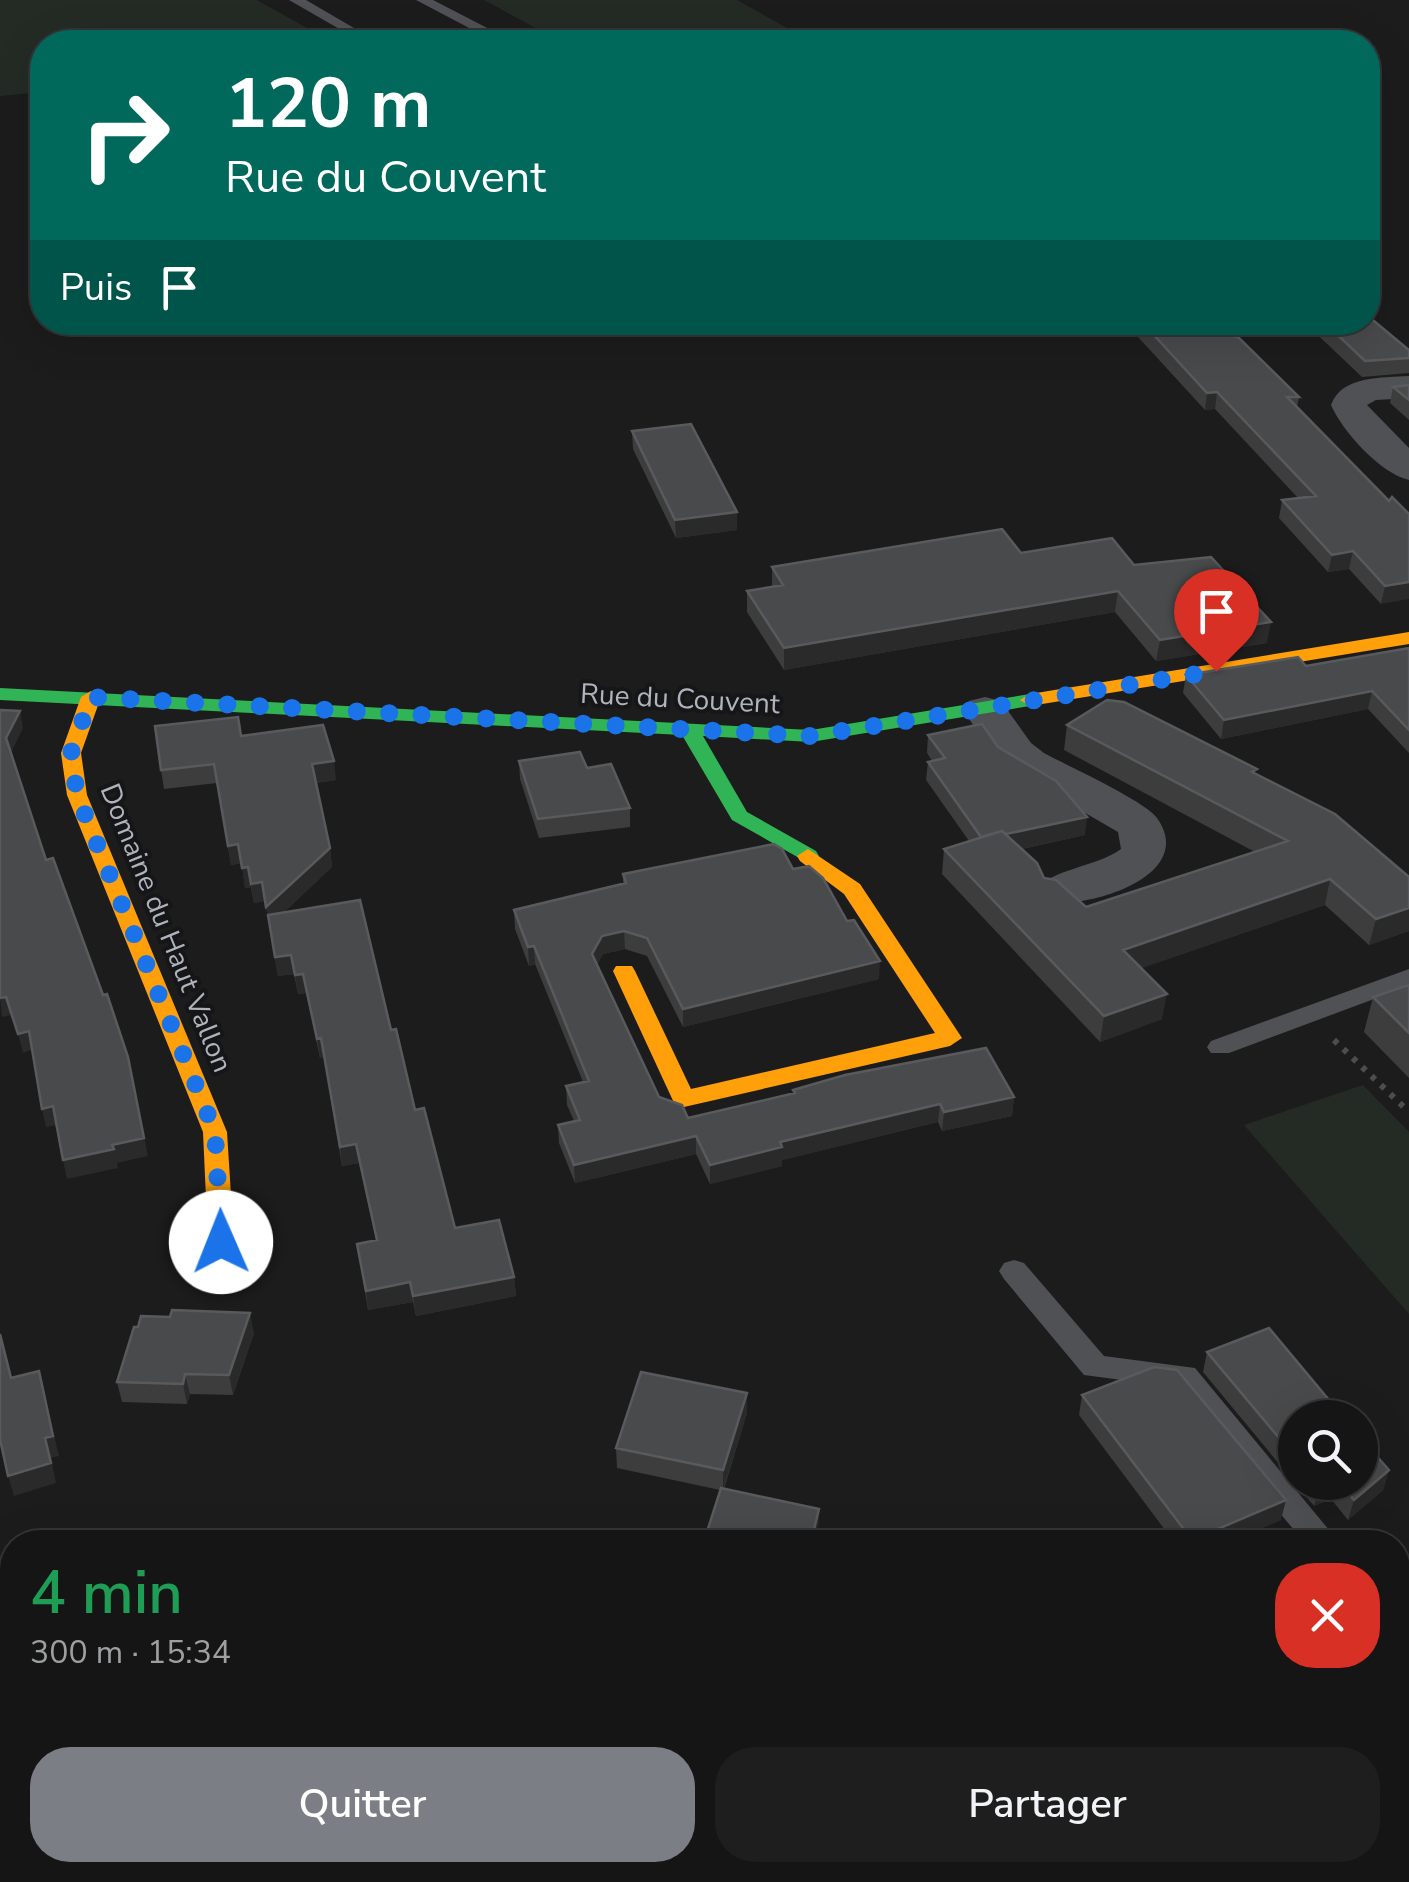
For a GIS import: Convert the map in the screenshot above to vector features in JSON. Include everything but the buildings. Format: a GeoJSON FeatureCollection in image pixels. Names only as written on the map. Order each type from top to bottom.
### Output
{"type":"FeatureCollection","features":[{"type":"Feature","properties":{"kind":"street"},"geometry":{"type":"LineString","coordinates":[[1409,387],[1368,390],[1351,398],[1349,405],[1355,418],[1409,470]]}},
{"type":"Feature","properties":{"kind":"street","name":"Rue du Couvent"},"geometry":{"type":"LineString","coordinates":[[0,694],[690,731],[840,734],[1409,638]]}},
{"type":"Feature","properties":{"kind":"street","name":"Domaine du Haut Vallon"},"geometry":{"type":"LineString","coordinates":[[91,697],[71,753],[77,795],[215,1132],[221,1242]]}},
{"type":"Feature","properties":{"kind":"street"},"geometry":{"type":"LineString","coordinates":[[984,710],[1028,763],[1136,823],[1145,833],[1148,845],[1131,867],[1061,890]]}},
{"type":"Feature","properties":{"kind":"street"},"geometry":{"type":"LineString","coordinates":[[624,972],[684,1098],[950,1038],[852,889],[824,865],[739,816],[690,731]]}},
{"type":"Feature","properties":{"kind":"lane"},"geometry":{"type":"LineString","coordinates":[[296,0],[349,30]]}},
{"type":"Feature","properties":{"kind":"lane"},"geometry":{"type":"LineString","coordinates":[[423,0],[484,30]]}},
{"type":"Feature","properties":{"kind":"lane"},"geometry":{"type":"LineString","coordinates":[[1220,1046],[1409,977]]}},
{"type":"Feature","properties":{"kind":"lane"},"geometry":{"type":"LineString","coordinates":[[1014,1271],[1095,1366],[1184,1376],[1314,1530]]}},
{"type":"Feature","properties":{"kind":"path"},"geometry":{"type":"LineString","coordinates":[[1308,1014],[1409,1112]]}},
{"type":"Feature","properties":{"kind":"shaded area"},"geometry":{"type":"Polygon","coordinates":[[[0,0],[257,0],[311,30],[30,30],[30,93],[0,96],[0,0]]]}},
{"type":"Feature","properties":{"kind":"shaded area"},"geometry":{"type":"Polygon","coordinates":[[[484,0],[737,0],[791,30],[539,30],[484,0]]]}},
{"type":"Feature","properties":{"kind":"shaded area"},"geometry":{"type":"Polygon","coordinates":[[[1363,1085],[1409,1132],[1409,1314],[1244,1125],[1363,1085]]]}},
{"type":"Feature","properties":{"kind":"traffic: fast"},"geometry":{"type":"LineString","coordinates":[[0,694],[811,736],[1030,700]]}},
{"type":"Feature","properties":{"kind":"traffic: fast"},"geometry":{"type":"LineString","coordinates":[[690,731],[739,816],[808,856]]}},
{"type":"Feature","properties":{"kind":"traffic: slow"},"geometry":{"type":"LineString","coordinates":[[1030,700],[1409,638]]}},
{"type":"Feature","properties":{"kind":"traffic: slow"},"geometry":{"type":"LineString","coordinates":[[91,697],[71,753],[77,795],[215,1132],[221,1242]]}},
{"type":"Feature","properties":{"kind":"traffic: slow"},"geometry":{"type":"LineString","coordinates":[[624,971],[684,1099],[950,1038],[852,889],[808,856]]}},
{"type":"Feature","properties":{"kind":"route"},"geometry":{"type":"LineString","coordinates":[[221,1242],[215,1132],[77,795],[71,753],[91,697],[811,736],[1216,671]]}}]}
